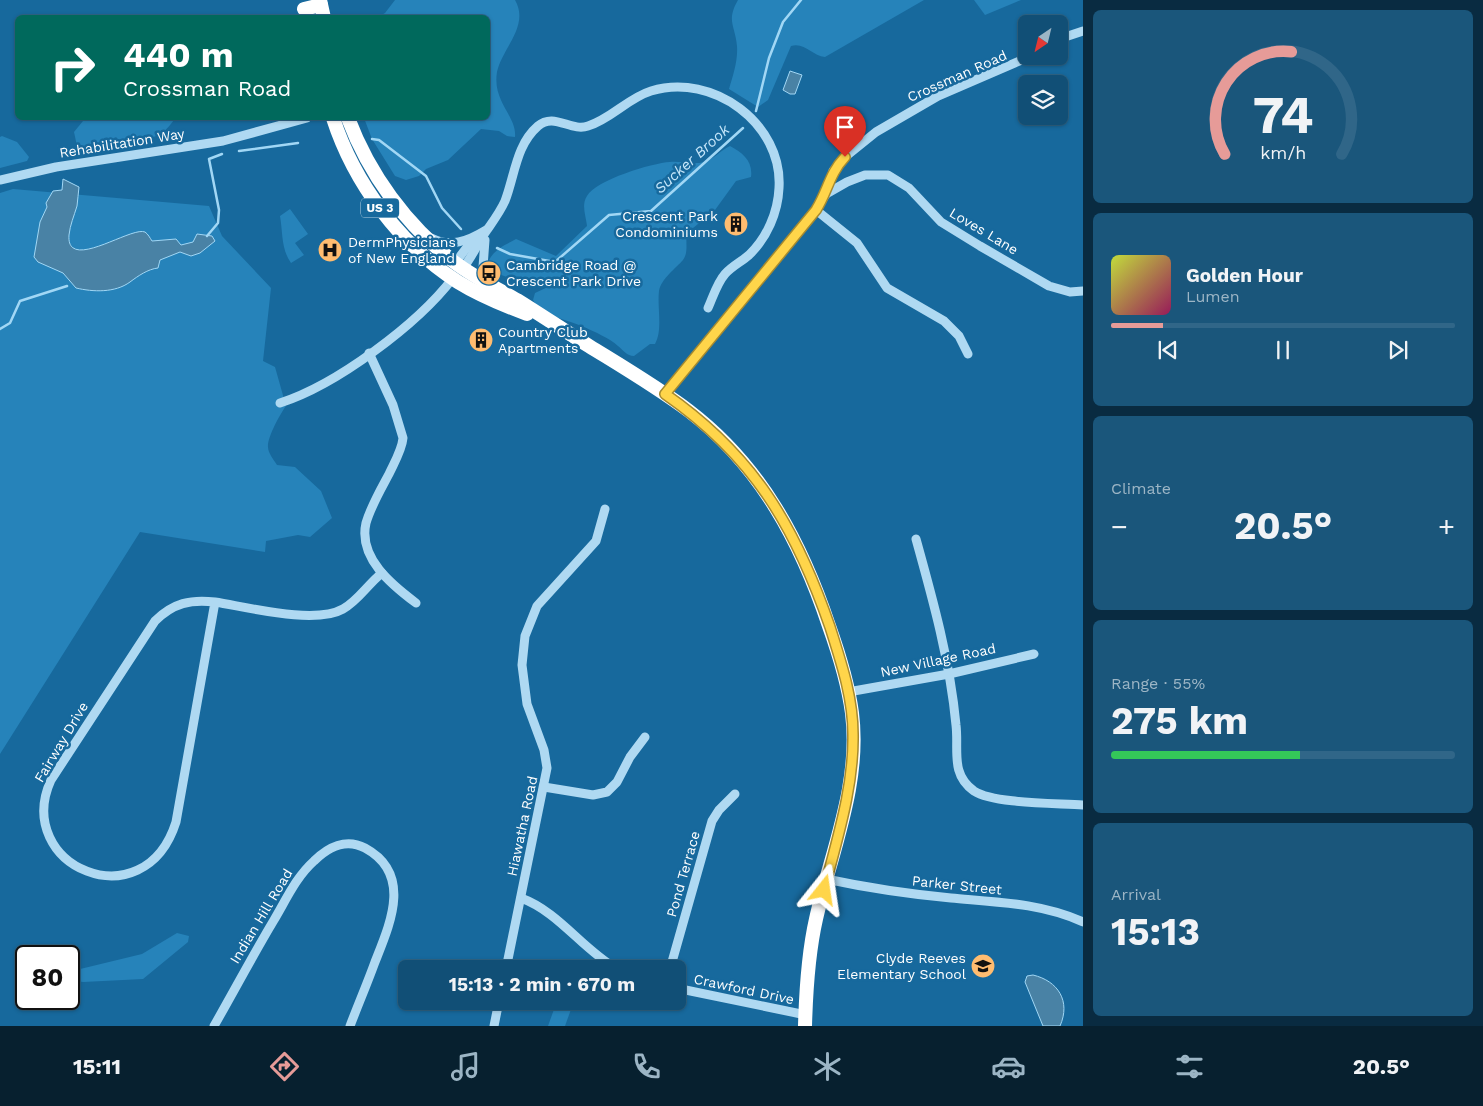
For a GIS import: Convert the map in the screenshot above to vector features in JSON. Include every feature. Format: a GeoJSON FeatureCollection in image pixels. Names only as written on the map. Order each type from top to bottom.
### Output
{"type":"FeatureCollection","features":[{"type":"Feature","properties":{"kind":"highway"},"geometry":{"type":"LineString","coordinates":[[303,9],[322,8]]}},
{"type":"Feature","properties":{"kind":"highway","name":"US 3"},"geometry":{"type":"LineString","coordinates":[[334,120],[349,158],[379,207],[424,255],[453,278],[494,300],[555,325]]}},
{"type":"Feature","properties":{"kind":"highway","name":"US 3"},"geometry":{"type":"LineString","coordinates":[[349,120],[360,147],[376,174],[412,224],[459,266],[665,394],[701,420],[738,456],[761,484],[780,512],[798,546],[818,594],[837,649],[848,692],[853,734],[851,770],[843,816],[811,948],[806,1021]]}},
{"type":"Feature","properties":{"kind":"highway"},"geometry":{"type":"LineString","coordinates":[[453,278],[459,266]]}},
{"type":"Feature","properties":{"kind":"street"},"geometry":{"type":"LineString","coordinates":[[1068,36],[1083,32]]}},
{"type":"Feature","properties":{"kind":"street","name":"Crossman Road"},"geometry":{"type":"LineString","coordinates":[[665,394],[816,210],[826,194],[830,178],[839,164],[883,127],[938,96],[1018,62]]}},
{"type":"Feature","properties":{"kind":"street"},"geometry":{"type":"LineString","coordinates":[[459,266],[475,254],[486,230],[505,200],[522,146],[541,123],[553,120],[574,127],[588,126],[651,91],[681,88],[709,93],[739,108],[761,127],[775,152],[780,187],[773,216],[762,241],[750,254],[724,274],[708,308]]}},
{"type":"Feature","properties":{"kind":"street","name":"Rehabilitation Way"},"geometry":{"type":"LineString","coordinates":[[0,180],[56,167],[223,140],[299,120]]}},
{"type":"Feature","properties":{"kind":"street","name":"Loves Lane"},"geometry":{"type":"LineString","coordinates":[[826,194],[847,182],[865,176],[888,175],[909,188],[941,222],[972,241],[1049,286],[1070,292],[1083,291]]}},
{"type":"Feature","properties":{"kind":"street"},"geometry":{"type":"LineString","coordinates":[[816,210],[857,243],[886,288],[944,321],[959,336],[968,354]]}},
{"type":"Feature","properties":{"kind":"street"},"geometry":{"type":"LineString","coordinates":[[412,224],[441,243],[462,242],[486,230]]}},
{"type":"Feature","properties":{"kind":"street"},"geometry":{"type":"LineString","coordinates":[[486,230],[483,252],[484,269],[488,280],[496,288]]}},
{"type":"Feature","properties":{"kind":"street"},"geometry":{"type":"LineString","coordinates":[[459,266],[476,236]]}},
{"type":"Feature","properties":{"kind":"street"},"geometry":{"type":"LineString","coordinates":[[280,403],[313,389],[370,353],[413,320],[453,278]]}},
{"type":"Feature","properties":{"kind":"street"},"geometry":{"type":"LineString","coordinates":[[370,353],[394,405],[403,436],[402,446],[366,526],[368,549],[382,573],[394,586],[416,603]]}},
{"type":"Feature","properties":{"kind":"street","name":"Hiawatha Road"},"geometry":{"type":"LineString","coordinates":[[508,960],[547,768],[546,758],[530,715],[525,694],[522,658],[524,636],[537,606],[596,541],[605,509]]}},
{"type":"Feature","properties":{"kind":"street"},"geometry":{"type":"LineString","coordinates":[[916,539],[937,613],[949,674],[956,722],[956,765],[961,777],[970,788],[981,795],[994,798],[1083,805]]}},
{"type":"Feature","properties":{"kind":"street","name":"Fairway Drive"},"geometry":{"type":"LineString","coordinates":[[215,602],[176,822],[171,837],[155,859],[132,872],[105,876],[84,870],[63,856],[52,843],[47,830],[44,806],[51,780],[155,621],[169,609],[197,600],[215,602],[310,617],[321,616],[348,606],[382,573]]}},
{"type":"Feature","properties":{"kind":"street","name":"New Village Road"},"geometry":{"type":"LineString","coordinates":[[848,692],[949,674],[1034,654]]}},
{"type":"Feature","properties":{"kind":"street"},"geometry":{"type":"LineString","coordinates":[[544,787],[593,795],[607,792],[615,785],[630,757],[644,737]]}},
{"type":"Feature","properties":{"kind":"street","name":"Pond Terrace"},"geometry":{"type":"LineString","coordinates":[[673,960],[712,821],[719,810],[735,794]]}},
{"type":"Feature","properties":{"kind":"street","name":"Indian Hill Road"},"geometry":{"type":"LineString","coordinates":[[214,1026],[304,871],[327,850],[339,845],[349,844],[366,849],[384,863],[391,876],[394,900],[387,932],[350,1026]]}},
{"type":"Feature","properties":{"kind":"street","name":"Parker Street"},"geometry":{"type":"LineString","coordinates":[[826,880],[892,892],[1030,907],[1060,913],[1083,922]]}},
{"type":"Feature","properties":{"kind":"street"},"geometry":{"type":"LineString","coordinates":[[521,898],[540,906],[605,960]]}},
{"type":"Feature","properties":{"kind":"street","name":"Crawford Drive"},"geometry":{"type":"LineString","coordinates":[[686,991],[806,1021]]}},
{"type":"Feature","properties":{"kind":"street"},"geometry":{"type":"LineString","coordinates":[[494,1026],[497,1010]]}},
{"type":"Feature","properties":{"kind":"shaded area"},"geometry":{"type":"Polygon","coordinates":[[[395,0],[515,0],[519,10],[517,28],[500,63],[496,83],[501,100],[515,129],[515,137],[507,136],[499,131],[481,129],[448,160],[426,169],[419,176],[406,180],[395,176],[372,139],[365,120],[490,120],[490,15],[382,15],[395,0]]]}},
{"type":"Feature","properties":{"kind":"shaded area"},"geometry":{"type":"Polygon","coordinates":[[[738,0],[924,0],[825,57],[804,47],[791,46],[768,100],[758,107],[729,89],[737,57],[732,13],[738,0]]]}},
{"type":"Feature","properties":{"kind":"shaded area"},"geometry":{"type":"Polygon","coordinates":[[[974,0],[1021,0],[985,15],[974,0]]]}},
{"type":"Feature","properties":{"kind":"shaded area"},"geometry":{"type":"Polygon","coordinates":[[[790,71],[802,75],[795,94],[790,94],[783,90],[790,71]]]}},
{"type":"Feature","properties":{"kind":"shaded area"},"geometry":{"type":"Polygon","coordinates":[[[174,120],[162,133],[156,136],[134,142],[94,147],[77,146],[74,132],[83,121],[174,120]]]}},
{"type":"Feature","properties":{"kind":"shaded area"},"geometry":{"type":"Polygon","coordinates":[[[2,136],[17,142],[29,157],[27,161],[0,168],[0,137],[2,136]]]}},
{"type":"Feature","properties":{"kind":"shaded area"},"geometry":{"type":"Polygon","coordinates":[[[730,146],[749,162],[751,177],[736,181],[715,210],[687,233],[685,257],[660,287],[659,332],[655,344],[650,344],[634,356],[627,354],[614,343],[597,333],[542,310],[533,300],[535,293],[550,286],[541,278],[510,278],[491,269],[489,260],[491,256],[516,239],[556,256],[587,226],[584,207],[587,196],[592,190],[612,178],[662,163],[704,162],[730,146]]]}},
{"type":"Feature","properties":{"kind":"shaded area"},"geometry":{"type":"Polygon","coordinates":[[[63,179],[79,187],[77,206],[69,235],[71,246],[78,250],[101,246],[138,232],[145,232],[152,241],[176,239],[181,245],[193,242],[197,234],[212,236],[215,241],[200,253],[191,256],[180,252],[160,260],[158,268],[147,271],[124,286],[111,290],[97,291],[76,288],[63,273],[38,262],[34,257],[40,222],[47,207],[46,203],[53,191],[62,190],[63,179]]]}},
{"type":"Feature","properties":{"kind":"shaded area"},"geometry":{"type":"Polygon","coordinates":[[[13,189],[209,206],[222,236],[271,288],[263,361],[275,367],[286,406],[272,432],[268,443],[269,452],[277,465],[295,467],[321,491],[332,518],[310,537],[298,535],[266,541],[265,552],[140,532],[0,754],[0,193],[13,189]]]}},
{"type":"Feature","properties":{"kind":"shaded area"},"geometry":{"type":"Polygon","coordinates":[[[290,209],[308,234],[295,243],[304,255],[291,263],[284,246],[280,216],[290,209]]]}},
{"type":"Feature","properties":{"kind":"shaded area"},"geometry":{"type":"Polygon","coordinates":[[[177,933],[189,936],[188,942],[143,979],[80,982],[80,969],[142,954],[177,933]]]}},
{"type":"Feature","properties":{"kind":"shaded area"},"geometry":{"type":"Polygon","coordinates":[[[1033,975],[1049,982],[1060,993],[1064,1008],[1060,1026],[1043,1026],[1025,982],[1027,976],[1033,975]]]}},
{"type":"Feature","properties":{"kind":"shaded area"},"geometry":{"type":"Polygon","coordinates":[[[554,1010],[571,1010],[565,1026],[548,1026],[554,1010]]]}},
{"type":"Feature","properties":{"kind":"waterway","name":"Sucker Brook"},"geometry":{"type":"LineString","coordinates":[[756,111],[769,58],[783,22],[801,0]]}},
{"type":"Feature","properties":{"kind":"waterway","name":"Sucker Brook"},"geometry":{"type":"LineString","coordinates":[[497,248],[510,254],[555,262],[609,215],[651,211],[743,128]]}},
{"type":"Feature","properties":{"kind":"waterway","name":"Sucker Brook"},"geometry":{"type":"LineString","coordinates":[[372,139],[379,140],[426,176],[442,208],[461,229]]}},
{"type":"Feature","properties":{"kind":"waterway","name":"Sucker Brook"},"geometry":{"type":"LineString","coordinates":[[239,151],[298,143]]}},
{"type":"Feature","properties":{"kind":"waterway","name":"Sucker Brook"},"geometry":{"type":"LineString","coordinates":[[207,236],[218,223],[219,210],[209,159],[222,154]]}},
{"type":"Feature","properties":{"kind":"waterway","name":"Sucker Brook"},"geometry":{"type":"LineString","coordinates":[[0,329],[10,323],[20,301],[67,286]]}},
{"type":"Feature","properties":{"kind":"place","name":"Crescent Park Condominiums"},"geometry":{"type":"Point","coordinates":[736,224]}},
{"type":"Feature","properties":{"kind":"place","name":"DermPhysicians of New England"},"geometry":{"type":"Point","coordinates":[330,250]}},
{"type":"Feature","properties":{"kind":"place","name":"Cambridge Road @ Crescent Park Drive"},"geometry":{"type":"Point","coordinates":[489,273]}},
{"type":"Feature","properties":{"kind":"place","name":"Country Club Apartments"},"geometry":{"type":"Point","coordinates":[481,340]}},
{"type":"Feature","properties":{"kind":"place","name":"Clyde Reeves Elementary School"},"geometry":{"type":"Point","coordinates":[983,966]}},
{"type":"Feature","properties":{"kind":"route"},"geometry":{"type":"LineString","coordinates":[[824,890],[845,808],[853,745],[853,723],[850,702],[837,649],[801,553],[787,524],[770,497],[745,464],[723,440],[701,420],[665,394],[816,210],[826,194],[832,173],[845,157]]}}]}
